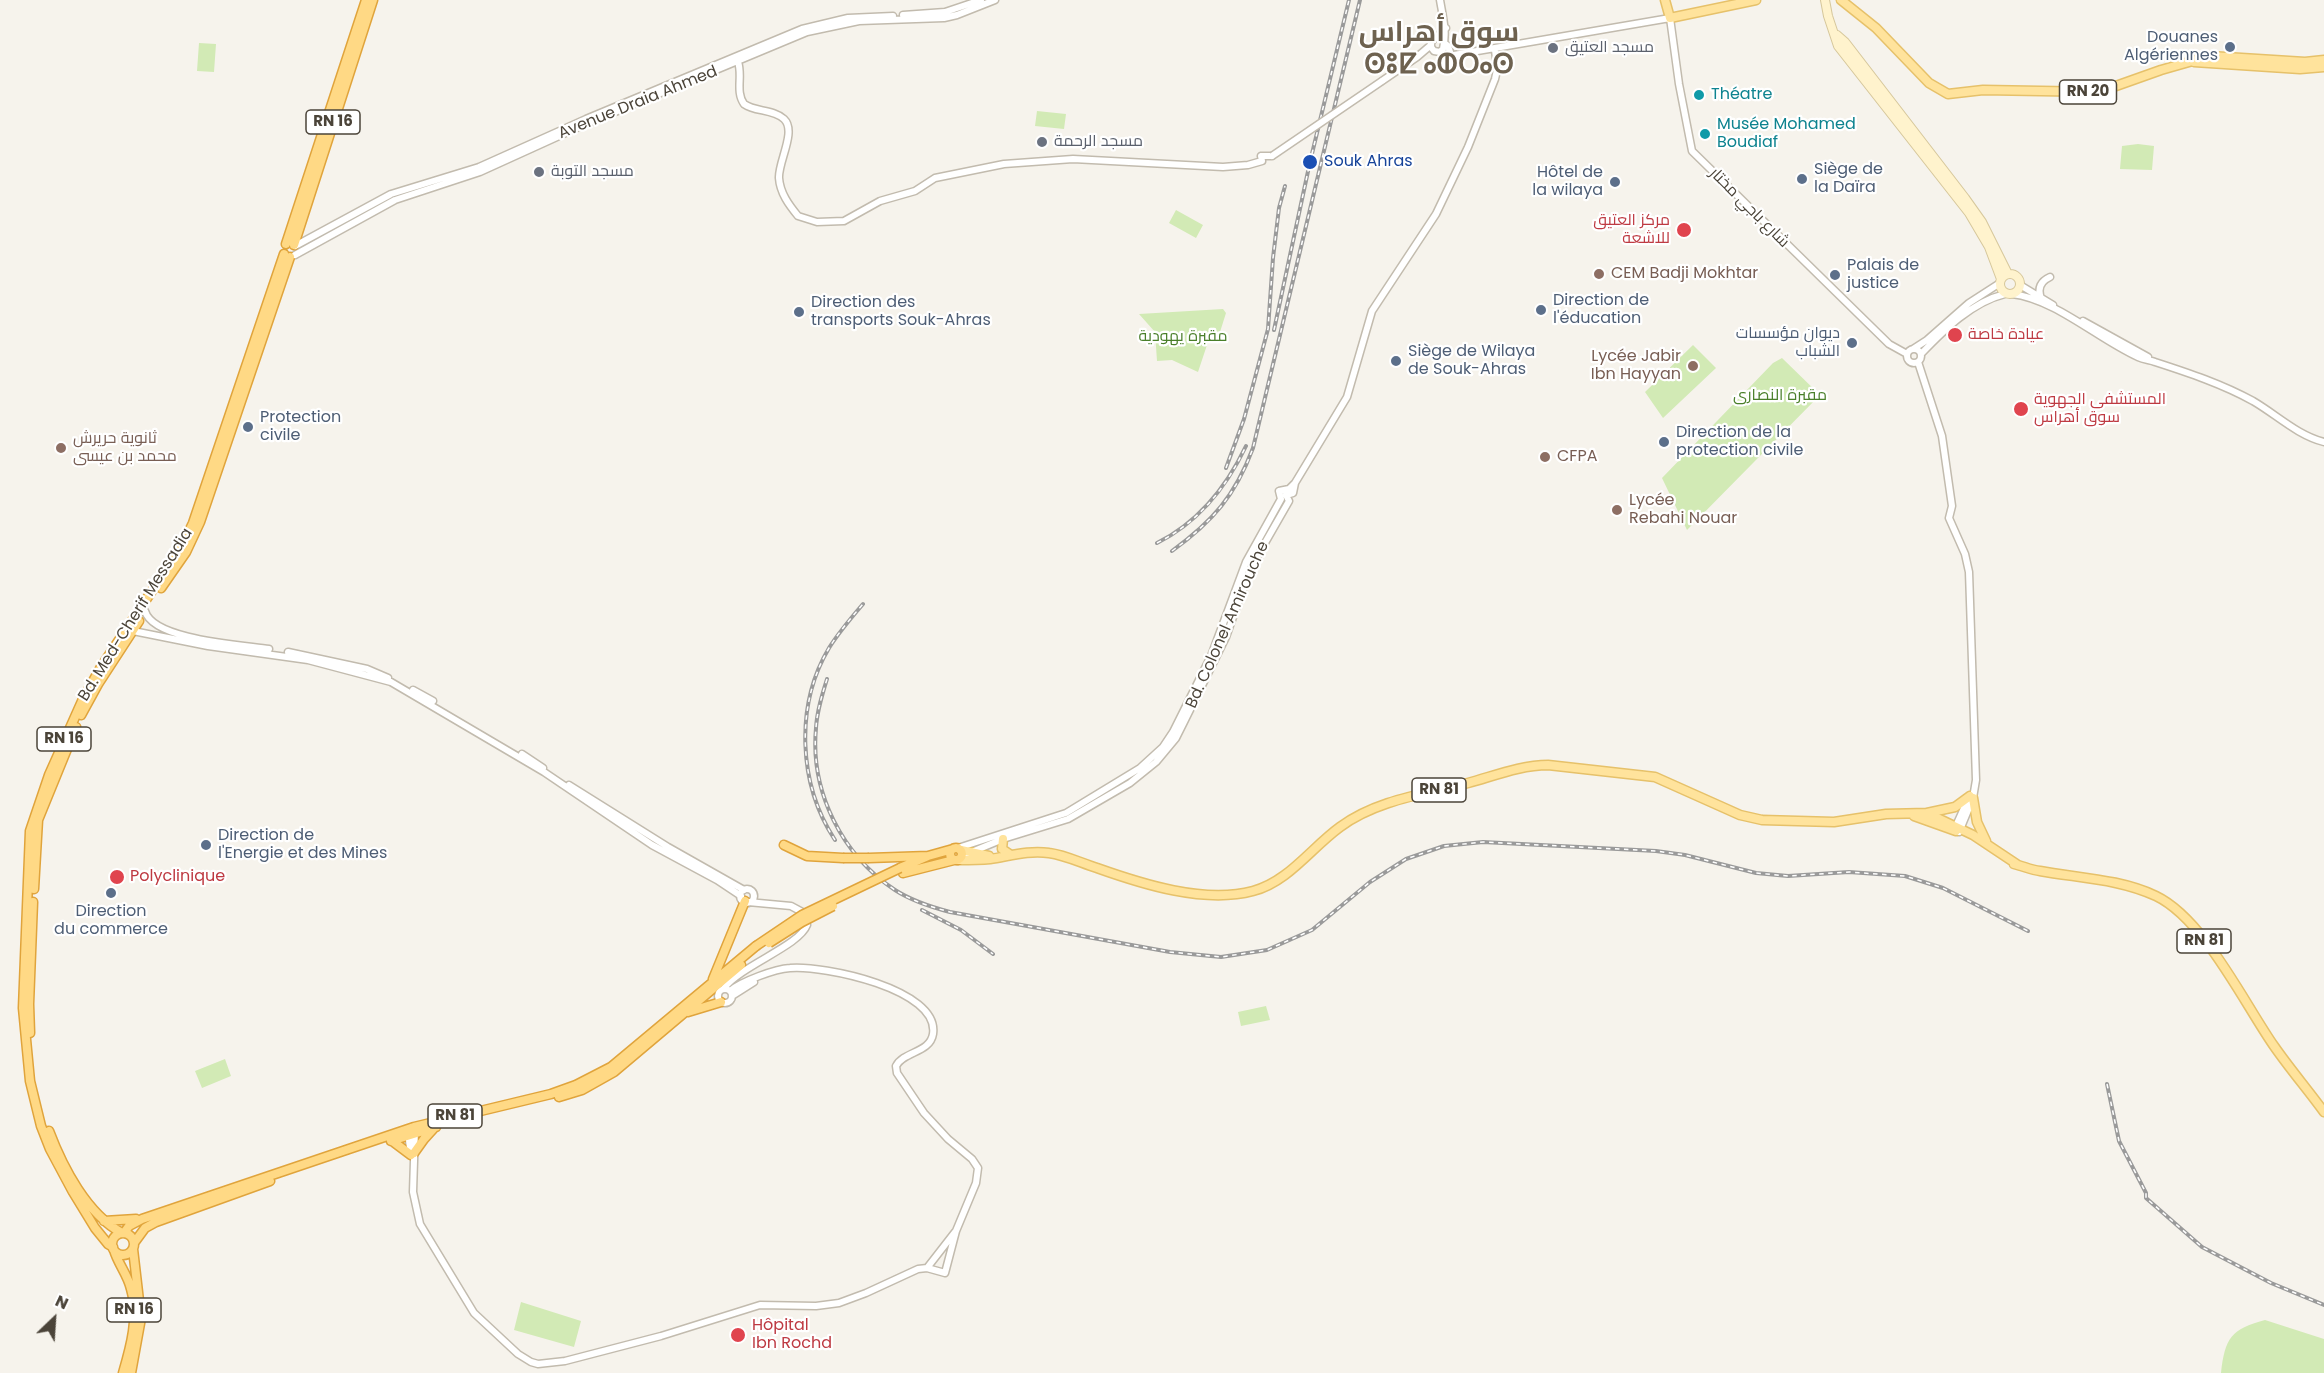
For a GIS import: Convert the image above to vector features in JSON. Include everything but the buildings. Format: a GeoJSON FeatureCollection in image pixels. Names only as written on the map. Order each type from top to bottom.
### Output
{"type":"FeatureCollection","features":[{"type":"Feature","properties":{"kind":"highway","name":"RN 16"},"geometry":{"type":"LineString","coordinates":[[291,250],[366,0]]}},
{"type":"Feature","properties":{"kind":"highway","name":"RN 16"},"geometry":{"type":"LineString","coordinates":[[291,250],[373,0]]}},
{"type":"Feature","properties":{"kind":"highway","name":"Bd. Med-Cherif Messadia"},"geometry":{"type":"LineString","coordinates":[[123,1233],[104,1221],[89,1205],[58,1152],[44,1117],[37,1086],[29,1011],[36,832],[45,802],[82,713],[98,684],[186,552],[200,522],[291,250]]}},
{"type":"Feature","properties":{"kind":"highway","name":"Bd. Med-Cherif Messadia"},"geometry":{"type":"LineString","coordinates":[[114,1248],[95,1228],[50,1149],[41,1126],[30,1081],[23,1008],[30,831],[49,775],[83,699],[101,667],[182,546],[193,523],[291,250]]}},
{"type":"Feature","properties":{"kind":"highway"},"geometry":{"type":"LineString","coordinates":[[784,845],[807,856],[869,858],[928,856]]}},
{"type":"Feature","properties":{"kind":"highway","name":"RN 81"},"geometry":{"type":"LineString","coordinates":[[123,1233],[129,1226],[142,1219],[411,1131],[551,1094],[588,1080],[611,1066],[712,981],[802,915],[902,871],[928,856],[960,853]]}},
{"type":"Feature","properties":{"kind":"highway","name":"RN 81"},"geometry":{"type":"LineString","coordinates":[[902,871],[960,853]]}},
{"type":"Feature","properties":{"kind":"highway"},"geometry":{"type":"LineString","coordinates":[[712,981],[744,897]]}},
{"type":"Feature","properties":{"kind":"highway","name":"RN 81"},"geometry":{"type":"LineString","coordinates":[[133,1246],[145,1228],[156,1222],[411,1131],[569,1094],[593,1085],[625,1063],[757,948]]}},
{"type":"Feature","properties":{"kind":"highway"},"geometry":{"type":"LineString","coordinates":[[725,978],[728,990]]}},
{"type":"Feature","properties":{"kind":"highway"},"geometry":{"type":"LineString","coordinates":[[685,1012],[721,1002]]}},
{"type":"Feature","properties":{"kind":"highway"},"geometry":{"type":"LineString","coordinates":[[391,1140],[413,1157],[424,1139],[436,1126]]}},
{"type":"Feature","properties":{"kind":"highway"},"geometry":{"type":"LineString","coordinates":[[104,1221],[142,1219]]}},
{"type":"Feature","properties":{"kind":"highway"},"geometry":{"type":"LineString","coordinates":[[123,1233],[131,1236],[133,1246],[125,1255],[118,1253],[114,1248],[115,1238],[123,1233]]}},
{"type":"Feature","properties":{"kind":"highway","name":"RN 16"},"geometry":{"type":"LineString","coordinates":[[131,1373],[141,1318],[133,1246]]}},
{"type":"Feature","properties":{"kind":"highway","name":"RN 16"},"geometry":{"type":"LineString","coordinates":[[114,1248],[134,1299],[134,1328],[123,1373]]}},
{"type":"Feature","properties":{"kind":"main road"},"geometry":{"type":"LineString","coordinates":[[1665,0],[1671,18],[1756,0]]}},
{"type":"Feature","properties":{"kind":"main road"},"geometry":{"type":"LineString","coordinates":[[1825,0],[1828,16],[1836,35],[1845,42],[1960,190],[1982,222],[2003,279],[2001,290],[2008,294],[2018,291],[2020,285],[2016,276],[2003,279]]}},
{"type":"Feature","properties":{"kind":"main road","name":"RN 20"},"geometry":{"type":"LineString","coordinates":[[1840,0],[1876,28],[1929,83],[1942,92],[1954,94],[1983,90],[2099,92],[2202,56],[2300,69],[2324,67]]}},
{"type":"Feature","properties":{"kind":"main road","name":"RN 20"},"geometry":{"type":"LineString","coordinates":[[2218,59],[2305,62],[2324,60]]}},
{"type":"Feature","properties":{"kind":"main road","name":"RN 81"},"geometry":{"type":"LineString","coordinates":[[999,857],[1033,852],[1057,854],[1143,884],[1167,889],[1215,895],[1251,892],[1271,885],[1287,874],[1340,827],[1370,809],[1536,765],[1655,777],[1740,815],[1762,820],[1834,822],[1902,813],[1927,813],[1988,844],[2018,865]]}},
{"type":"Feature","properties":{"kind":"main road"},"geometry":{"type":"LineString","coordinates":[[1927,813],[1955,807],[1972,794],[1977,822],[1988,844]]}},
{"type":"Feature","properties":{"kind":"main road","name":"RN 81"},"geometry":{"type":"LineString","coordinates":[[1902,813],[1957,829],[2001,859],[2018,865],[2041,872],[2096,878],[2133,887],[2165,901],[2184,916],[2232,978],[2274,1046],[2324,1112]]}},
{"type":"Feature","properties":{"kind":"main road"},"geometry":{"type":"LineString","coordinates":[[1003,839],[1002,849],[1012,855]]}},
{"type":"Feature","properties":{"kind":"main road"},"geometry":{"type":"LineString","coordinates":[[960,853],[999,857]]}},
{"type":"Feature","properties":{"kind":"main road"},"geometry":{"type":"LineString","coordinates":[[960,853],[999,857]]}},
{"type":"Feature","properties":{"kind":"street","name":"Avenue Draia Ahmed"},"geometry":{"type":"LineString","coordinates":[[291,250],[395,200],[480,172],[579,127],[819,28],[859,21],[945,12],[981,0]]}},
{"type":"Feature","properties":{"kind":"street","name":"Avenue Draia Ahmed"},"geometry":{"type":"LineString","coordinates":[[291,250],[391,194],[479,166],[586,118],[802,29],[848,18],[931,19],[957,15],[995,0]]}},
{"type":"Feature","properties":{"kind":"street"},"geometry":{"type":"LineString","coordinates":[[1432,48],[1442,50],[1444,43],[1446,28],[1440,0]]}},
{"type":"Feature","properties":{"kind":"street"},"geometry":{"type":"LineString","coordinates":[[1436,38],[1448,46],[1451,55],[1671,18]]}},
{"type":"Feature","properties":{"kind":"street","name":"شارع باجي مختار"},"geometry":{"type":"LineString","coordinates":[[1671,18],[1679,84],[1692,152],[1889,344],[1907,354]]}},
{"type":"Feature","properties":{"kind":"street"},"geometry":{"type":"LineString","coordinates":[[738,62],[741,75],[739,93],[744,104],[753,109],[777,115],[787,124],[788,138],[779,172],[782,191],[798,216],[817,222],[844,220],[880,201],[915,191],[935,178],[1004,164],[1073,159],[1223,167],[1255,164],[1262,161],[1262,156],[1272,156],[1432,48],[1436,38],[1446,28]]}},
{"type":"Feature","properties":{"kind":"street"},"geometry":{"type":"LineString","coordinates":[[1296,483],[1347,398],[1372,311],[1436,214],[1454,178],[1497,70],[1495,49]]}},
{"type":"Feature","properties":{"kind":"street"},"geometry":{"type":"LineString","coordinates":[[2041,298],[2039,292],[2041,284],[2050,277]]}},
{"type":"Feature","properties":{"kind":"street"},"geometry":{"type":"LineString","coordinates":[[1918,362],[1909,361],[1907,354],[1927,340],[1969,303],[2003,279]]}},
{"type":"Feature","properties":{"kind":"street"},"geometry":{"type":"LineString","coordinates":[[2020,285],[2138,357],[2234,392],[2265,409],[2294,429],[2324,442]]}},
{"type":"Feature","properties":{"kind":"street"},"geometry":{"type":"LineString","coordinates":[[1957,829],[1972,794],[1975,715],[1970,573],[1965,554],[1949,518],[1952,506],[1944,446],[1918,362],[1921,354],[1974,307],[1986,299],[2008,294],[2039,302],[2103,335]]}},
{"type":"Feature","properties":{"kind":"street"},"geometry":{"type":"LineString","coordinates":[[1913,349],[1921,354]]}},
{"type":"Feature","properties":{"kind":"street","name":"Bd. Colonel Amirouche"},"geometry":{"type":"LineString","coordinates":[[960,853],[1068,819],[1137,778],[1163,754],[1176,738],[1221,647],[1250,570],[1289,501],[1286,495],[1293,493],[1296,483]]}},
{"type":"Feature","properties":{"kind":"street","name":"Bd. Colonel Amirouche"},"geometry":{"type":"LineString","coordinates":[[960,853],[1074,809],[1140,768],[1162,747],[1173,732],[1211,656],[1243,568],[1281,499],[1279,491],[1289,489],[1296,483]]}},
{"type":"Feature","properties":{"kind":"street"},"geometry":{"type":"LineString","coordinates":[[145,612],[150,622],[158,627],[192,638],[377,672],[422,694],[535,762],[744,897],[791,906],[800,910],[806,917],[806,928],[797,938],[742,972],[728,990],[729,1002],[721,1002],[718,999],[717,994],[728,990],[755,979],[790,968],[841,973],[913,999],[925,1011],[933,1029],[930,1042],[900,1060],[896,1069],[924,1113],[976,1164],[978,1171],[976,1184],[956,1231],[945,1273],[927,1268],[918,1269],[839,1303],[816,1306],[760,1305],[629,1344],[565,1361],[538,1364],[518,1354],[474,1312],[454,1283],[417,1218],[413,1192],[411,1131]]}},
{"type":"Feature","properties":{"kind":"street"},"geometry":{"type":"LineString","coordinates":[[133,631],[208,646],[325,662]]}},
{"type":"Feature","properties":{"kind":"street"},"geometry":{"type":"LineString","coordinates":[[744,897],[750,889],[754,895],[772,904]]}},
{"type":"Feature","properties":{"kind":"street"},"geometry":{"type":"LineString","coordinates":[[744,897],[753,899],[754,895]]}},
{"type":"Feature","properties":{"kind":"street"},"geometry":{"type":"LineString","coordinates":[[742,972],[755,979]]}},
{"type":"Feature","properties":{"kind":"street"},"geometry":{"type":"LineString","coordinates":[[927,1268],[956,1231]]}},
{"type":"Feature","properties":{"kind":"green space"},"geometry":{"type":"Polygon","coordinates":[[[199,43],[216,44],[214,72],[197,71],[199,43]]]}},
{"type":"Feature","properties":{"kind":"green space"},"geometry":{"type":"Polygon","coordinates":[[[1037,111],[1066,114],[1064,129],[1035,126],[1037,111]]]}},
{"type":"Feature","properties":{"kind":"green space"},"geometry":{"type":"Polygon","coordinates":[[[2138,144],[2154,146],[2152,170],[2120,169],[2122,146],[2138,144]]]}},
{"type":"Feature","properties":{"kind":"green space"},"geometry":{"type":"Polygon","coordinates":[[[1176,210],[1203,225],[1196,238],[1169,223],[1176,210]]]}},
{"type":"Feature","properties":{"kind":"green space","name":"مقبرة يهودية"},"geometry":{"type":"Polygon","coordinates":[[[1223,309],[1226,313],[1220,332],[1211,333],[1198,372],[1172,360],[1157,361],[1155,332],[1139,314],[1223,309]]]}},
{"type":"Feature","properties":{"kind":"green space"},"geometry":{"type":"Polygon","coordinates":[[[1693,345],[1716,368],[1663,418],[1645,392],[1693,345]]]}},
{"type":"Feature","properties":{"kind":"green space","name":"مقبرة النصارى"},"geometry":{"type":"Polygon","coordinates":[[[1782,358],[1820,395],[1687,530],[1662,478],[1773,363],[1782,358]]]}},
{"type":"Feature","properties":{"kind":"green space"},"geometry":{"type":"Polygon","coordinates":[[[1266,1006],[1270,1020],[1241,1026],[1238,1012],[1266,1006]]]}},
{"type":"Feature","properties":{"kind":"green space"},"geometry":{"type":"Polygon","coordinates":[[[225,1059],[231,1076],[202,1088],[195,1071],[225,1059]]]}},
{"type":"Feature","properties":{"kind":"green space"},"geometry":{"type":"Polygon","coordinates":[[[521,1302],[581,1321],[574,1347],[514,1330],[521,1302]]]}},
{"type":"Feature","properties":{"kind":"green space"},"geometry":{"type":"Polygon","coordinates":[[[2265,1320],[2324,1339],[2324,1373],[2221,1373],[2225,1351],[2232,1337],[2244,1327],[2265,1320]]]}},
{"type":"Feature","properties":{"kind":"railway"},"geometry":{"type":"LineString","coordinates":[[1274,330],[1310,162],[1349,0]]}},
{"type":"Feature","properties":{"kind":"railway"},"geometry":{"type":"LineString","coordinates":[[1172,551],[1211,518],[1221,506],[1239,480],[1253,448],[1360,0]]}},
{"type":"Feature","properties":{"kind":"railway"},"geometry":{"type":"LineString","coordinates":[[1226,468],[1244,419],[1268,329],[1273,258],[1279,208],[1285,186]]}},
{"type":"Feature","properties":{"kind":"railway"},"geometry":{"type":"LineString","coordinates":[[1157,543],[1186,525],[1210,502],[1230,476],[1246,446]]}},
{"type":"Feature","properties":{"kind":"railway"},"geometry":{"type":"LineString","coordinates":[[835,840],[823,818],[808,770],[805,744],[806,719],[810,694],[818,670],[833,642],[863,604]]}},
{"type":"Feature","properties":{"kind":"railway"},"geometry":{"type":"LineString","coordinates":[[827,679],[817,715],[815,752],[824,798],[833,820],[859,859],[876,876],[908,897],[950,912],[1170,952],[1221,957],[1267,950],[1312,930],[1370,882],[1406,859],[1444,846],[1483,842],[1656,851],[1685,855],[1756,873],[1788,876],[1849,872],[1905,876],[1943,888],[2028,931]]}},
{"type":"Feature","properties":{"kind":"railway"},"geometry":{"type":"LineString","coordinates":[[922,910],[961,930],[993,954]]}},
{"type":"Feature","properties":{"kind":"railway"},"geometry":{"type":"LineString","coordinates":[[2107,1084],[2119,1141],[2146,1193],[2146,1198],[2202,1247],[2271,1283],[2324,1305]]}},
{"type":"Feature","properties":{"kind":"place","name":"Douanes Algériennes"},"geometry":{"type":"Point","coordinates":[2230,47]}},
{"type":"Feature","properties":{"kind":"place","name":"مسجد العتيق"},"geometry":{"type":"Point","coordinates":[1553,48]}},
{"type":"Feature","properties":{"kind":"place","name":"Théatre"},"geometry":{"type":"Point","coordinates":[1699,95]}},
{"type":"Feature","properties":{"kind":"place","name":"Musée Mohamed Boudiaf"},"geometry":{"type":"Point","coordinates":[1705,134]}},
{"type":"Feature","properties":{"kind":"place","name":"مسجد الرحمة"},"geometry":{"type":"Point","coordinates":[1042,142]}},
{"type":"Feature","properties":{"kind":"place","name":"Souk Ahras"},"geometry":{"type":"Point","coordinates":[1310,162]}},
{"type":"Feature","properties":{"kind":"place","name":"مسجد التوبة"},"geometry":{"type":"Point","coordinates":[539,172]}},
{"type":"Feature","properties":{"kind":"place","name":"Siège de la Daïra"},"geometry":{"type":"Point","coordinates":[1802,179]}},
{"type":"Feature","properties":{"kind":"place","name":"Hôtel de la wilaya"},"geometry":{"type":"Point","coordinates":[1615,182]}},
{"type":"Feature","properties":{"kind":"place","name":"مركز العتيق للاشعة"},"geometry":{"type":"Point","coordinates":[1684,230]}},
{"type":"Feature","properties":{"kind":"place","name":"CEM Badji Mokhtar"},"geometry":{"type":"Point","coordinates":[1599,274]}},
{"type":"Feature","properties":{"kind":"place","name":"Palais de justice"},"geometry":{"type":"Point","coordinates":[1835,275]}},
{"type":"Feature","properties":{"kind":"place","name":"Direction de l'éducation"},"geometry":{"type":"Point","coordinates":[1541,310]}},
{"type":"Feature","properties":{"kind":"place","name":"Direction des transports Souk-Ahras"},"geometry":{"type":"Point","coordinates":[799,312]}},
{"type":"Feature","properties":{"kind":"place","name":"عيادة خاصة"},"geometry":{"type":"Point","coordinates":[1955,335]}},
{"type":"Feature","properties":{"kind":"place","name":"ديوان مؤسسات الشباب"},"geometry":{"type":"Point","coordinates":[1852,343]}},
{"type":"Feature","properties":{"kind":"place","name":"Siège de Wilaya de Souk-Ahras"},"geometry":{"type":"Point","coordinates":[1396,361]}},
{"type":"Feature","properties":{"kind":"place","name":"Lycée Jabir Ibn Hayyan"},"geometry":{"type":"Point","coordinates":[1693,366]}},
{"type":"Feature","properties":{"kind":"place","name":"المستشفى الجهوية سوق أهراس"},"geometry":{"type":"Point","coordinates":[2021,409]}},
{"type":"Feature","properties":{"kind":"place","name":"Protection civile"},"geometry":{"type":"Point","coordinates":[248,427]}},
{"type":"Feature","properties":{"kind":"place","name":"Direction de la protection civile"},"geometry":{"type":"Point","coordinates":[1664,442]}},
{"type":"Feature","properties":{"kind":"place","name":"ثانوية حريرش محمد بن عيسى"},"geometry":{"type":"Point","coordinates":[61,448]}},
{"type":"Feature","properties":{"kind":"place","name":"CFPA"},"geometry":{"type":"Point","coordinates":[1545,457]}},
{"type":"Feature","properties":{"kind":"place","name":"Lycée Rebahi Nouar"},"geometry":{"type":"Point","coordinates":[1617,510]}},
{"type":"Feature","properties":{"kind":"place","name":"Direction de l'Energie et des Mines"},"geometry":{"type":"Point","coordinates":[206,845]}},
{"type":"Feature","properties":{"kind":"place","name":"Polyclinique"},"geometry":{"type":"Point","coordinates":[117,877]}},
{"type":"Feature","properties":{"kind":"place","name":"Direction du commerce"},"geometry":{"type":"Point","coordinates":[111,893]}},
{"type":"Feature","properties":{"kind":"place","name":"Hôpital Ibn Rochd"},"geometry":{"type":"Point","coordinates":[738,1335]}},
{"type":"Feature","properties":{"kind":"district","name":"سوق أهراس ⵙⵓⵇ ⴰⵀⵔⴰⵙ"},"geometry":{"type":"Point","coordinates":[1439,50]}}]}
